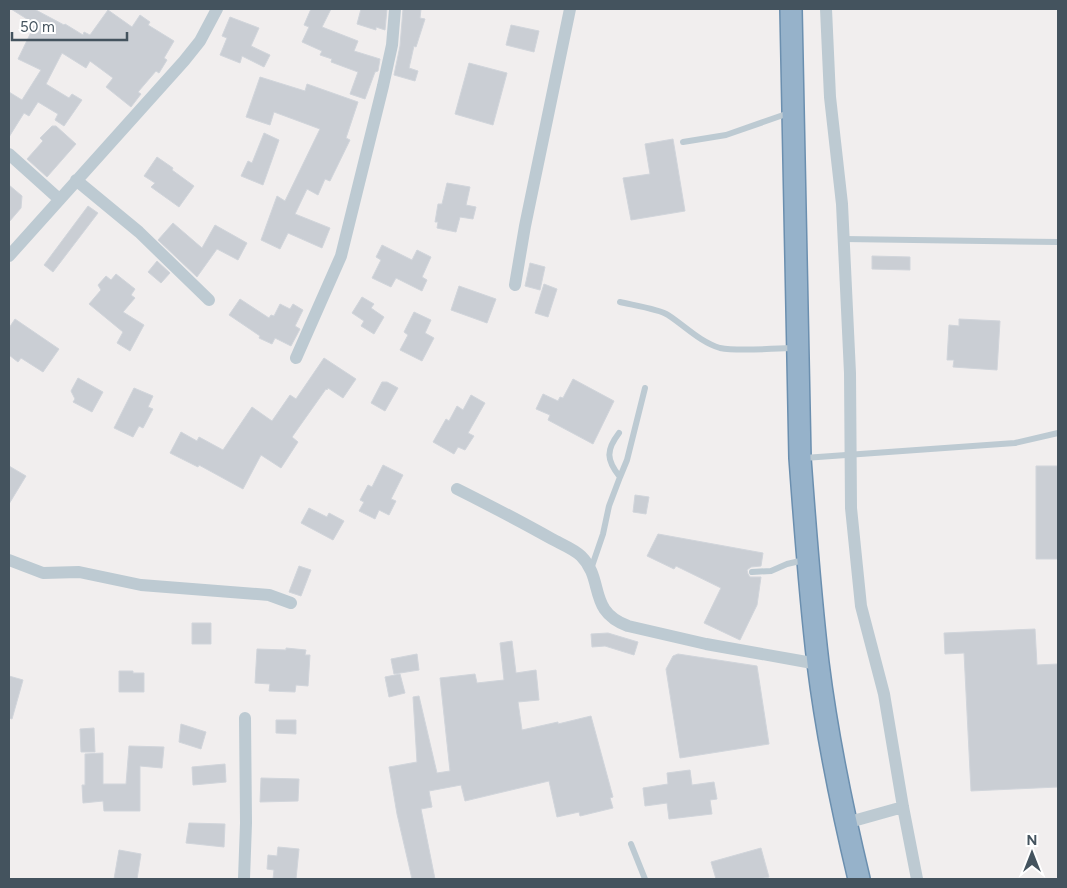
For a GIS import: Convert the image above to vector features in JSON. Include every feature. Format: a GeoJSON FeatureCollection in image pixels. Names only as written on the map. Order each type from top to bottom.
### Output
{"type":"FeatureCollection","features":[{"type":"Feature","properties":{"kind":"highway"},"geometry":{"type":"LineString","coordinates":[[790,9],[800,458],[807,559],[818,664],[831,750],[859,879]]}},
{"type":"Feature","properties":{"kind":"street"},"geometry":{"type":"LineString","coordinates":[[12,247],[59,199],[184,61],[200,41],[217,9]]}},
{"type":"Feature","properties":{"kind":"street"},"geometry":{"type":"LineString","coordinates":[[296,358],[341,256],[392,45],[395,9]]}},
{"type":"Feature","properties":{"kind":"street"},"geometry":{"type":"LineString","coordinates":[[515,285],[525,226],[570,9]]}},
{"type":"Feature","properties":{"kind":"street"},"geometry":{"type":"LineString","coordinates":[[826,9],[830,97],[837,148],[844,239],[850,373],[851,508],[861,606],[884,694],[917,879]]}},
{"type":"Feature","properties":{"kind":"street"},"geometry":{"type":"LineString","coordinates":[[9,154],[59,199]]}},
{"type":"Feature","properties":{"kind":"street"},"geometry":{"type":"LineString","coordinates":[[76,180],[139,232],[209,300]]}},
{"type":"Feature","properties":{"kind":"street"},"geometry":{"type":"LineString","coordinates":[[457,489],[513,517],[583,557],[590,570],[605,611],[617,622],[706,644],[818,664]]}},
{"type":"Feature","properties":{"kind":"street"},"geometry":{"type":"LineString","coordinates":[[9,560],[43,573],[79,572],[141,585],[270,595],[291,603]]}},
{"type":"Feature","properties":{"kind":"street"},"geometry":{"type":"LineString","coordinates":[[244,879],[246,823],[245,718]]}},
{"type":"Feature","properties":{"kind":"street"},"geometry":{"type":"LineString","coordinates":[[846,823],[903,807]]}},
{"type":"Feature","properties":{"kind":"lane"},"geometry":{"type":"LineString","coordinates":[[683,142],[726,135],[793,112]]}},
{"type":"Feature","properties":{"kind":"lane"},"geometry":{"type":"LineString","coordinates":[[844,239],[1058,242]]}},
{"type":"Feature","properties":{"kind":"lane"},"geometry":{"type":"LineString","coordinates":[[620,302],[667,314],[698,337],[720,348],[798,348]]}},
{"type":"Feature","properties":{"kind":"lane"},"geometry":{"type":"LineString","coordinates":[[590,570],[603,534],[608,506],[627,460],[645,388]]}},
{"type":"Feature","properties":{"kind":"lane"},"geometry":{"type":"LineString","coordinates":[[619,433],[611,443],[608,454],[613,468],[620,477]]}},
{"type":"Feature","properties":{"kind":"lane"},"geometry":{"type":"LineString","coordinates":[[800,458],[1015,443],[1058,433]]}},
{"type":"Feature","properties":{"kind":"lane"},"geometry":{"type":"LineString","coordinates":[[752,572],[772,572],[786,564],[807,559]]}},
{"type":"Feature","properties":{"kind":"lane"},"geometry":{"type":"LineString","coordinates":[[630,844],[645,879]]}},
{"type":"Feature","properties":{"kind":"building"},"geometry":{"type":"Polygon","coordinates":[[[11,9],[34,9],[83,35],[84,32],[90,35],[108,10],[132,27],[140,15],[150,22],[148,25],[174,41],[164,58],[167,60],[159,73],[156,71],[138,92],[141,94],[131,107],[106,87],[113,78],[90,61],[86,68],[62,53],[46,84],[69,98],[72,94],[82,100],[64,126],[55,120],[58,114],[38,102],[29,116],[24,113],[9,137],[9,92],[22,100],[41,70],[18,59],[35,24],[11,9]]]}},
{"type":"Feature","properties":{"kind":"building"},"geometry":{"type":"Polygon","coordinates":[[[311,9],[331,9],[322,27],[358,41],[354,51],[380,59],[378,71],[375,72],[365,99],[350,94],[358,72],[331,62],[332,59],[320,55],[322,51],[302,42],[309,27],[304,25],[311,9]]]}},
{"type":"Feature","properties":{"kind":"building"},"geometry":{"type":"Polygon","coordinates":[[[361,9],[387,9],[385,30],[376,27],[376,30],[357,24],[361,9]]]}},
{"type":"Feature","properties":{"kind":"building"},"geometry":{"type":"Polygon","coordinates":[[[403,9],[421,9],[420,18],[425,19],[416,47],[414,46],[409,68],[418,71],[415,81],[394,75],[400,46],[403,9]]]}},
{"type":"Feature","properties":{"kind":"building"},"geometry":{"type":"Polygon","coordinates":[[[230,17],[259,28],[251,46],[270,55],[264,67],[242,56],[240,63],[220,55],[227,38],[222,36],[230,17]]]}},
{"type":"Feature","properties":{"kind":"building"},"geometry":{"type":"Polygon","coordinates":[[[511,25],[539,31],[534,52],[506,45],[511,25]]]}},
{"type":"Feature","properties":{"kind":"building"},"geometry":{"type":"Polygon","coordinates":[[[469,63],[507,73],[493,125],[455,114],[469,63]]]}},
{"type":"Feature","properties":{"kind":"building"},"geometry":{"type":"Polygon","coordinates":[[[260,77],[305,91],[307,84],[358,102],[346,138],[350,140],[330,181],[325,179],[318,195],[307,189],[295,214],[330,228],[322,248],[288,233],[280,249],[261,240],[277,196],[285,201],[320,129],[274,112],[270,125],[246,117],[260,77]]]}},
{"type":"Feature","properties":{"kind":"building"},"geometry":{"type":"Polygon","coordinates":[[[52,126],[56,126],[76,144],[47,177],[27,159],[43,141],[40,138],[52,126]]]}},
{"type":"Feature","properties":{"kind":"building"},"geometry":{"type":"Polygon","coordinates":[[[264,133],[279,140],[263,185],[241,176],[248,161],[252,163],[264,133]]]}},
{"type":"Feature","properties":{"kind":"building"},"geometry":{"type":"Polygon","coordinates":[[[673,139],[685,211],[631,220],[623,178],[650,174],[645,144],[673,139]]]}},
{"type":"Feature","properties":{"kind":"building"},"geometry":{"type":"Polygon","coordinates":[[[157,157],[194,186],[179,207],[151,187],[155,183],[144,176],[157,157]]]}},
{"type":"Feature","properties":{"kind":"building"},"geometry":{"type":"Polygon","coordinates":[[[447,183],[470,187],[466,205],[476,207],[473,219],[460,217],[456,232],[437,228],[438,222],[435,222],[438,204],[442,204],[447,183]]]}},
{"type":"Feature","properties":{"kind":"building"},"geometry":{"type":"Polygon","coordinates":[[[9,185],[22,196],[21,208],[9,222],[9,185]]]}},
{"type":"Feature","properties":{"kind":"building"},"geometry":{"type":"Polygon","coordinates":[[[88,206],[98,213],[53,272],[44,265],[88,206]]]}},
{"type":"Feature","properties":{"kind":"building"},"geometry":{"type":"Polygon","coordinates":[[[173,223],[202,248],[215,225],[247,243],[238,260],[217,249],[197,277],[158,240],[173,223]]]}},
{"type":"Feature","properties":{"kind":"building"},"geometry":{"type":"Polygon","coordinates":[[[382,245],[412,260],[417,250],[431,257],[422,277],[427,280],[422,291],[396,278],[391,287],[372,278],[381,260],[376,257],[382,245]]]}},
{"type":"Feature","properties":{"kind":"building"},"geometry":{"type":"Polygon","coordinates":[[[872,256],[910,257],[910,270],[872,269],[872,256]]]}},
{"type":"Feature","properties":{"kind":"building"},"geometry":{"type":"Polygon","coordinates":[[[157,261],[170,273],[161,283],[148,272],[157,261]]]}},
{"type":"Feature","properties":{"kind":"building"},"geometry":{"type":"Polygon","coordinates":[[[530,263],[545,267],[540,290],[525,286],[530,263]]]}},
{"type":"Feature","properties":{"kind":"building"},"geometry":{"type":"Polygon","coordinates":[[[116,274],[135,289],[131,295],[135,298],[123,312],[144,325],[130,351],[117,343],[123,332],[89,304],[101,290],[98,285],[106,276],[111,280],[116,274]]]}},
{"type":"Feature","properties":{"kind":"building"},"geometry":{"type":"Polygon","coordinates":[[[544,284],[557,289],[548,317],[535,313],[544,284]]]}},
{"type":"Feature","properties":{"kind":"building"},"geometry":{"type":"Polygon","coordinates":[[[459,286],[496,299],[487,323],[451,310],[459,286]]]}},
{"type":"Feature","properties":{"kind":"building"},"geometry":{"type":"Polygon","coordinates":[[[362,297],[374,304],[371,308],[384,317],[374,334],[361,326],[364,321],[352,313],[362,297]]]}},
{"type":"Feature","properties":{"kind":"building"},"geometry":{"type":"Polygon","coordinates":[[[240,299],[269,318],[271,315],[274,316],[280,304],[290,309],[293,304],[303,310],[295,326],[300,329],[291,346],[275,338],[272,344],[259,338],[260,336],[229,315],[240,299]]]}},
{"type":"Feature","properties":{"kind":"building"},"geometry":{"type":"Polygon","coordinates":[[[414,312],[431,320],[425,333],[434,338],[422,361],[400,350],[408,335],[404,332],[414,312]]]}},
{"type":"Feature","properties":{"kind":"building"},"geometry":{"type":"Polygon","coordinates":[[[15,319],[59,349],[43,372],[21,358],[18,362],[9,355],[9,328],[15,319]]]}},
{"type":"Feature","properties":{"kind":"building"},"geometry":{"type":"Polygon","coordinates":[[[959,319],[1000,321],[997,370],[953,367],[954,360],[947,360],[949,325],[959,326],[959,319]]]}},
{"type":"Feature","properties":{"kind":"building"},"geometry":{"type":"Polygon","coordinates":[[[324,358],[356,379],[343,398],[328,388],[326,389],[292,437],[298,442],[281,468],[261,455],[243,489],[199,465],[198,467],[170,453],[181,432],[197,441],[199,437],[223,450],[252,407],[272,421],[290,395],[296,399],[324,358]]]}},
{"type":"Feature","properties":{"kind":"building"},"geometry":{"type":"Polygon","coordinates":[[[78,378],[103,392],[92,412],[73,402],[75,399],[71,391],[78,378]]]}},
{"type":"Feature","properties":{"kind":"building"},"geometry":{"type":"Polygon","coordinates":[[[573,379],[614,401],[593,444],[548,420],[550,415],[536,409],[543,394],[558,401],[560,397],[563,398],[573,379]]]}},
{"type":"Feature","properties":{"kind":"building"},"geometry":{"type":"Polygon","coordinates":[[[382,382],[387,382],[398,388],[385,411],[371,403],[382,382]]]}},
{"type":"Feature","properties":{"kind":"building"},"geometry":{"type":"Polygon","coordinates":[[[134,388],[153,396],[148,407],[153,409],[143,428],[139,426],[133,437],[114,428],[134,388]]]}},
{"type":"Feature","properties":{"kind":"building"},"geometry":{"type":"Polygon","coordinates":[[[471,395],[485,403],[468,433],[474,436],[465,450],[458,447],[454,454],[433,442],[446,419],[449,421],[457,406],[463,410],[471,395]]]}},
{"type":"Feature","properties":{"kind":"building"},"geometry":{"type":"Polygon","coordinates":[[[383,465],[403,475],[391,499],[396,501],[389,515],[379,510],[375,519],[359,511],[364,502],[360,500],[368,485],[372,487],[383,465]]]}},
{"type":"Feature","properties":{"kind":"building"},"geometry":{"type":"Polygon","coordinates":[[[9,466],[26,476],[9,504],[9,466]]]}},
{"type":"Feature","properties":{"kind":"building"},"geometry":{"type":"Polygon","coordinates":[[[1036,466],[1058,466],[1058,559],[1036,559],[1036,466]]]}},
{"type":"Feature","properties":{"kind":"building"},"geometry":{"type":"Polygon","coordinates":[[[635,495],[649,497],[646,514],[633,512],[635,495]]]}},
{"type":"Feature","properties":{"kind":"building"},"geometry":{"type":"Polygon","coordinates":[[[309,508],[327,517],[329,513],[344,521],[333,540],[301,523],[309,508]]]}},
{"type":"Feature","properties":{"kind":"building"},"geometry":{"type":"Polygon","coordinates":[[[658,534],[763,553],[761,566],[751,567],[747,570],[750,577],[761,577],[757,605],[740,640],[704,623],[721,588],[676,566],[674,569],[647,556],[658,534]]]}},
{"type":"Feature","properties":{"kind":"building"},"geometry":{"type":"Polygon","coordinates":[[[299,566],[311,570],[301,596],[289,592],[299,566]]]}},
{"type":"Feature","properties":{"kind":"building"},"geometry":{"type":"Polygon","coordinates":[[[192,623],[211,623],[211,644],[192,644],[192,623]]]}},
{"type":"Feature","properties":{"kind":"building"},"geometry":{"type":"Polygon","coordinates":[[[1035,629],[1037,665],[1058,664],[1058,787],[971,791],[964,653],[945,654],[944,633],[1035,629]]]}},
{"type":"Feature","properties":{"kind":"building"},"geometry":{"type":"Polygon","coordinates":[[[608,633],[638,642],[634,655],[605,646],[592,647],[591,634],[608,633]]]}},
{"type":"Feature","properties":{"kind":"building"},"geometry":{"type":"Polygon","coordinates":[[[512,641],[516,673],[536,670],[539,700],[518,702],[522,730],[591,716],[613,797],[610,798],[613,808],[580,816],[579,812],[557,817],[549,781],[465,801],[461,785],[429,791],[432,807],[421,809],[435,879],[412,879],[397,814],[389,767],[417,762],[413,697],[419,696],[437,773],[450,771],[440,678],[475,674],[477,683],[504,680],[500,643],[512,641]]]}},
{"type":"Feature","properties":{"kind":"building"},"geometry":{"type":"Polygon","coordinates":[[[286,648],[306,650],[305,655],[310,655],[308,686],[296,685],[295,692],[269,691],[270,684],[255,683],[257,649],[286,650],[286,648]]]}},
{"type":"Feature","properties":{"kind":"building"},"geometry":{"type":"Polygon","coordinates":[[[417,654],[419,670],[394,674],[391,659],[417,654]]]}},
{"type":"Feature","properties":{"kind":"building"},"geometry":{"type":"Polygon","coordinates":[[[678,654],[757,666],[769,744],[680,758],[666,669],[673,656],[678,654]]]}},
{"type":"Feature","properties":{"kind":"building"},"geometry":{"type":"Polygon","coordinates":[[[119,671],[144,673],[144,692],[119,692],[119,671]]]}},
{"type":"Feature","properties":{"kind":"building"},"geometry":{"type":"Polygon","coordinates":[[[400,674],[405,693],[389,697],[385,677],[400,674]]]}},
{"type":"Feature","properties":{"kind":"building"},"geometry":{"type":"Polygon","coordinates":[[[9,676],[23,680],[12,719],[9,718],[9,676]]]}},
{"type":"Feature","properties":{"kind":"building"},"geometry":{"type":"Polygon","coordinates":[[[276,720],[296,720],[296,734],[276,733],[276,720]]]}},
{"type":"Feature","properties":{"kind":"building"},"geometry":{"type":"Polygon","coordinates":[[[181,724],[206,732],[201,749],[179,742],[181,724]]]}},
{"type":"Feature","properties":{"kind":"building"},"geometry":{"type":"Polygon","coordinates":[[[94,728],[95,752],[81,752],[80,729],[94,728]]]}},
{"type":"Feature","properties":{"kind":"building"},"geometry":{"type":"Polygon","coordinates":[[[129,746],[164,747],[162,768],[140,766],[140,811],[104,811],[103,801],[83,803],[82,785],[85,785],[85,754],[103,753],[103,784],[126,784],[129,746]]]}},
{"type":"Feature","properties":{"kind":"building"},"geometry":{"type":"Polygon","coordinates":[[[225,764],[226,782],[193,785],[192,767],[225,764]]]}},
{"type":"Feature","properties":{"kind":"building"},"geometry":{"type":"Polygon","coordinates":[[[690,770],[692,785],[714,782],[717,799],[710,800],[712,814],[669,819],[667,803],[645,806],[643,788],[668,784],[667,773],[690,770]]]}},
{"type":"Feature","properties":{"kind":"building"},"geometry":{"type":"Polygon","coordinates":[[[261,778],[299,779],[298,801],[260,802],[261,778]]]}},
{"type":"Feature","properties":{"kind":"building"},"geometry":{"type":"Polygon","coordinates":[[[189,823],[225,824],[224,847],[186,843],[189,823]]]}},
{"type":"Feature","properties":{"kind":"building"},"geometry":{"type":"Polygon","coordinates":[[[278,847],[299,849],[296,879],[273,879],[274,870],[267,869],[268,855],[277,856],[278,847]]]}},
{"type":"Feature","properties":{"kind":"building"},"geometry":{"type":"Polygon","coordinates":[[[761,848],[769,877],[760,879],[716,879],[711,862],[761,848]]]}},
{"type":"Feature","properties":{"kind":"building"},"geometry":{"type":"Polygon","coordinates":[[[119,850],[141,854],[137,879],[114,879],[119,850]]]}}]}
